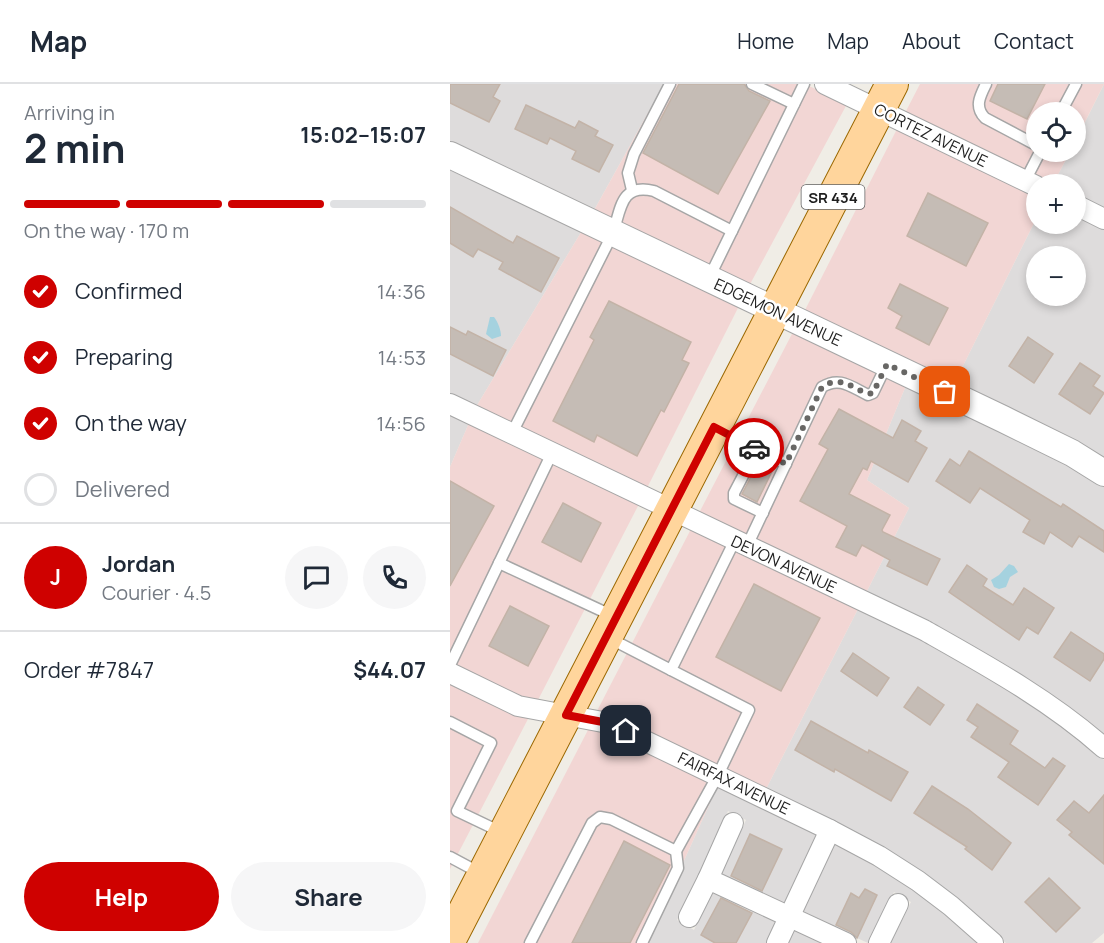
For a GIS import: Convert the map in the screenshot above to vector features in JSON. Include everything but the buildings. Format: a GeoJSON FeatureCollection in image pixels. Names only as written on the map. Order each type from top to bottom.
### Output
{"type":"FeatureCollection","features":[{"type":"Feature","properties":{"kind":"main road","name":"SR 434"},"geometry":{"type":"LineString","coordinates":[[454,920],[483,875],[886,97]]}},
{"type":"Feature","properties":{"kind":"street","name":"CORTEZ AVENUE"},"geometry":{"type":"LineString","coordinates":[[825,84],[886,97],[1026,180]]}},
{"type":"Feature","properties":{"kind":"street","name":"EDGEMON AVENUE"},"geometry":{"type":"LineString","coordinates":[[450,155],[1072,453],[1104,473]]}},
{"type":"Feature","properties":{"kind":"street"},"geometry":{"type":"LineString","coordinates":[[1086,210],[1104,219]]}},
{"type":"Feature","properties":{"kind":"street","name":"DEVON AVENUE"},"geometry":{"type":"LineString","coordinates":[[450,404],[924,630],[1040,699],[1104,748]]}},
{"type":"Feature","properties":{"kind":"street","name":"FAIRFAX AVENUE"},"geometry":{"type":"LineString","coordinates":[[450,673],[518,706],[608,723],[830,830],[879,856],[918,881],[993,943]]}},
{"type":"Feature","properties":{"kind":"street"},"geometry":{"type":"LineString","coordinates":[[689,917],[734,823]]}},
{"type":"Feature","properties":{"kind":"street"},"geometry":{"type":"LineString","coordinates":[[777,943],[830,830]]}},
{"type":"Feature","properties":{"kind":"street"},"geometry":{"type":"LineString","coordinates":[[708,879],[846,943]]}},
{"type":"Feature","properties":{"kind":"street"},"geometry":{"type":"LineString","coordinates":[[879,943],[898,904]]}},
{"type":"Feature","properties":{"kind":"lane"},"geometry":{"type":"LineString","coordinates":[[632,190],[628,173],[634,154],[670,84]]}},
{"type":"Feature","properties":{"kind":"lane"},"geometry":{"type":"LineString","coordinates":[[752,84],[794,104]]}},
{"type":"Feature","properties":{"kind":"lane"},"geometry":{"type":"LineString","coordinates":[[709,279],[804,84]]}},
{"type":"Feature","properties":{"kind":"lane"},"geometry":{"type":"LineString","coordinates":[[986,84],[978,101],[980,113],[985,118],[1026,140]]}},
{"type":"Feature","properties":{"kind":"lane"},"geometry":{"type":"LineString","coordinates":[[1066,102],[1076,84]]}},
{"type":"Feature","properties":{"kind":"lane"},"geometry":{"type":"LineString","coordinates":[[512,433],[613,233],[624,198],[632,190],[642,188],[654,191],[732,231]]}},
{"type":"Feature","properties":{"kind":"lane"},"geometry":{"type":"LineString","coordinates":[[671,670],[741,543],[763,513],[822,387],[831,381],[840,381],[868,394],[873,393],[887,364]]}},
{"type":"Feature","properties":{"kind":"lane"},"geometry":{"type":"LineString","coordinates":[[714,427],[786,464]]}},
{"type":"Feature","properties":{"kind":"lane"},"geometry":{"type":"LineString","coordinates":[[757,449],[734,499],[763,513]]}},
{"type":"Feature","properties":{"kind":"lane"},"geometry":{"type":"LineString","coordinates":[[450,665],[552,453]]}},
{"type":"Feature","properties":{"kind":"lane"},"geometry":{"type":"LineString","coordinates":[[499,563],[611,627],[671,670],[749,710],[718,775],[676,851],[678,868],[642,943]]}},
{"type":"Feature","properties":{"kind":"lane"},"geometry":{"type":"LineString","coordinates":[[450,722],[491,743],[457,811],[504,834]]}},
{"type":"Feature","properties":{"kind":"lane"},"geometry":{"type":"LineString","coordinates":[[530,943],[592,823],[600,817],[611,819],[676,851]]}},
{"type":"Feature","properties":{"kind":"lane"},"geometry":{"type":"LineString","coordinates":[[450,857],[483,875]]}},
{"type":"Feature","properties":{"kind":"shaded area"},"geometry":{"type":"Polygon","coordinates":[[[450,84],[664,84],[592,214],[450,145],[450,84]]]}},
{"type":"Feature","properties":{"kind":"shaded area"},"geometry":{"type":"Polygon","coordinates":[[[664,84],[805,84],[847,104],[748,288],[592,214],[664,84]]]}},
{"type":"Feature","properties":{"kind":"shaded area"},"geometry":{"type":"Polygon","coordinates":[[[920,84],[1104,84],[1086,120],[1086,102],[1026,102],[1026,162],[1065,162],[1058,174],[1032,174],[905,113],[920,84]]]}},
{"type":"Feature","properties":{"kind":"shaded area"},"geometry":{"type":"Polygon","coordinates":[[[1104,84],[1104,209],[1086,200],[1086,174],[1058,174],[1065,162],[1086,162],[1086,120],[1104,84]]]}},
{"type":"Feature","properties":{"kind":"shaded area"},"geometry":{"type":"Polygon","coordinates":[[[897,129],[1026,191],[1026,234],[1029,234],[953,386],[803,314],[897,129]]]}},
{"type":"Feature","properties":{"kind":"shaded area"},"geometry":{"type":"Polygon","coordinates":[[[450,165],[583,229],[476,407],[450,394],[450,165]]]}},
{"type":"Feature","properties":{"kind":"shaded area"},"geometry":{"type":"Polygon","coordinates":[[[1086,220],[1104,229],[1104,463],[953,386],[1029,234],[1086,234],[1086,220]]]}},
{"type":"Feature","properties":{"kind":"shaded area"},"geometry":{"type":"Polygon","coordinates":[[[583,229],[740,304],[647,488],[476,407],[583,229]]]}},
{"type":"Feature","properties":{"kind":"shaded area"},"geometry":{"type":"Polygon","coordinates":[[[794,330],[907,383],[867,480],[909,508],[866,593],[699,513],[794,330]]]}},
{"type":"Feature","properties":{"kind":"shaded area"},"geometry":{"type":"Polygon","coordinates":[[[907,383],[1104,483],[1104,736],[866,593],[909,508],[867,480],[907,383]]]}},
{"type":"Feature","properties":{"kind":"shaded area"},"geometry":{"type":"Polygon","coordinates":[[[450,414],[469,423],[450,467],[450,414]]]}},
{"type":"Feature","properties":{"kind":"shaded area"},"geometry":{"type":"Polygon","coordinates":[[[469,423],[639,504],[538,700],[520,697],[450,664],[450,467],[469,423]]]}},
{"type":"Feature","properties":{"kind":"shaded area"},"geometry":{"type":"Polygon","coordinates":[[[691,529],[858,609],[766,789],[597,711],[691,529]]]}},
{"type":"Feature","properties":{"kind":"shaded area"},"geometry":{"type":"Polygon","coordinates":[[[858,609],[920,638],[981,672],[1035,706],[1082,740],[1104,760],[1104,933],[1092,943],[1006,943],[957,900],[766,789],[858,609]]]}},
{"type":"Feature","properties":{"kind":"shaded area"},"geometry":{"type":"Polygon","coordinates":[[[450,683],[529,717],[450,869],[450,683]]]}},
{"type":"Feature","properties":{"kind":"shaded area"},"geometry":{"type":"Polygon","coordinates":[[[589,728],[605,731],[718,785],[647,943],[478,943],[589,728]]]}},
{"type":"Feature","properties":{"kind":"shaded area"},"geometry":{"type":"Polygon","coordinates":[[[718,785],[817,834],[784,904],[721,875],[746,820],[728,811],[677,920],[694,930],[713,891],[776,920],[766,943],[647,943],[718,785]]]}},
{"type":"Feature","properties":{"kind":"shaded area"},"geometry":{"type":"Polygon","coordinates":[[[835,843],[913,888],[980,943],[890,943],[911,902],[894,892],[868,943],[802,913],[835,843]]]}},
{"type":"Feature","properties":{"kind":"shaded area"},"geometry":{"type":"Polygon","coordinates":[[[794,928],[825,943],[788,943],[794,928]]]}},
{"type":"Feature","properties":{"kind":"water"},"geometry":{"type":"Polygon","coordinates":[[[490,317],[494,317],[501,334],[492,339],[486,334],[490,317]]]}},
{"type":"Feature","properties":{"kind":"water"},"geometry":{"type":"Polygon","coordinates":[[[1009,564],[1014,566],[1018,572],[1010,577],[1006,587],[999,589],[994,587],[991,580],[1009,564]]]}},
{"type":"Feature","properties":{"kind":"way so far"},"geometry":{"type":"LineString","coordinates":[[754,448],[786,464],[822,387],[831,381],[840,381],[868,394],[873,393],[887,364],[945,392]]}},
{"type":"Feature","properties":{"kind":"route"},"geometry":{"type":"LineString","coordinates":[[626,731],[608,723],[566,715],[714,427],[754,448]]}}]}
